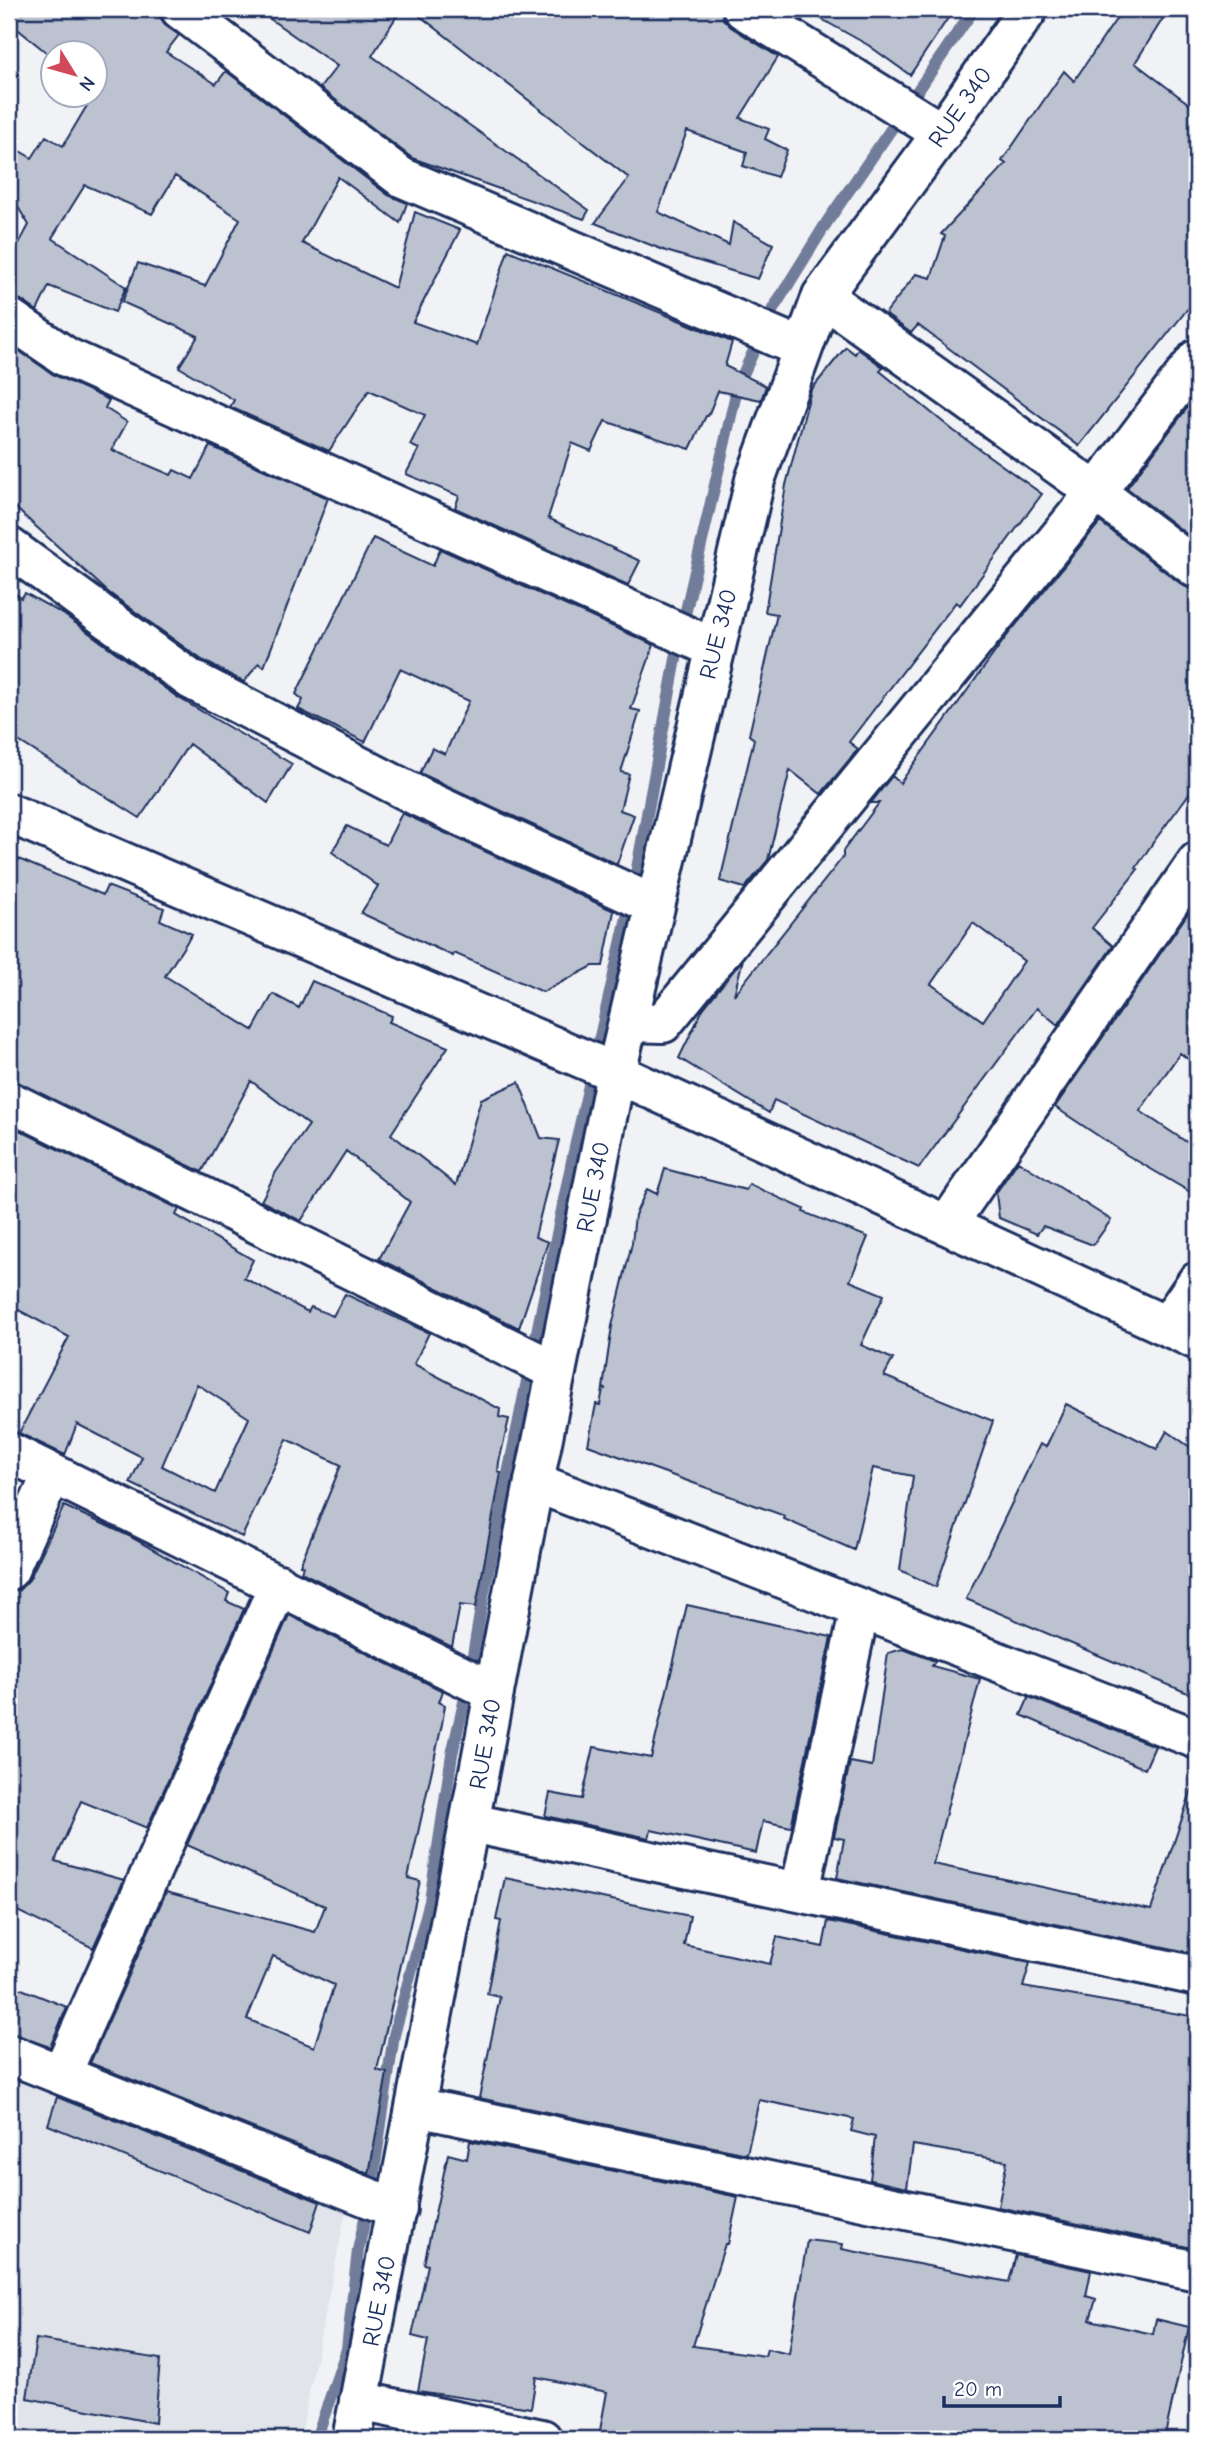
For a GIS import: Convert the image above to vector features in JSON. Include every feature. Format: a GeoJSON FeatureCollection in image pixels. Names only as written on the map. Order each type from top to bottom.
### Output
{"type":"FeatureCollection","features":[{"type":"Feature","properties":{"kind":"street"},"geometry":{"type":"LineString","coordinates":[[180,9],[401,177],[802,348]]}},
{"type":"Feature","properties":{"kind":"street"},"geometry":{"type":"LineString","coordinates":[[743,9],[943,133]]}},
{"type":"Feature","properties":{"kind":"street","name":"RUE 340"},"geometry":{"type":"LineString","coordinates":[[352,2439],[534,1482],[616,1073],[755,480],[822,296],[943,133],[1022,11]]}},
{"type":"Feature","properties":{"kind":"street"},"geometry":{"type":"LineString","coordinates":[[822,296],[1096,492],[1197,569]]}},
{"type":"Feature","properties":{"kind":"street"},"geometry":{"type":"LineString","coordinates":[[9,318],[66,357],[714,649]]}},
{"type":"Feature","properties":{"kind":"street"},"geometry":{"type":"LineString","coordinates":[[630,1022],[663,1023],[1096,492],[1197,359]]}},
{"type":"Feature","properties":{"kind":"street"},"geometry":{"type":"LineString","coordinates":[[9,547],[190,679],[421,798],[654,905]]}},
{"type":"Feature","properties":{"kind":"street"},"geometry":{"type":"LineString","coordinates":[[9,813],[616,1073],[1182,1333],[1197,1282]]}},
{"type":"Feature","properties":{"kind":"street"},"geometry":{"type":"LineString","coordinates":[[947,1225],[1197,862]]}},
{"type":"Feature","properties":{"kind":"street"},"geometry":{"type":"LineString","coordinates":[[9,1101],[556,1371]]}},
{"type":"Feature","properties":{"kind":"street"},"geometry":{"type":"LineString","coordinates":[[9,1452],[494,1692]]}},
{"type":"Feature","properties":{"kind":"street"},"geometry":{"type":"LineString","coordinates":[[9,1570],[52,1474]]}},
{"type":"Feature","properties":{"kind":"street"},"geometry":{"type":"LineString","coordinates":[[534,1482],[1197,1739]]}},
{"type":"Feature","properties":{"kind":"street"},"geometry":{"type":"LineString","coordinates":[[61,2075],[279,1584]]}},
{"type":"Feature","properties":{"kind":"street"},"geometry":{"type":"LineString","coordinates":[[800,1892],[860,1608]]}},
{"type":"Feature","properties":{"kind":"street"},"geometry":{"type":"LineString","coordinates":[[471,1823],[1197,1976]]}},
{"type":"Feature","properties":{"kind":"street"},"geometry":{"type":"LineString","coordinates":[[9,2054],[397,2208]]}},
{"type":"Feature","properties":{"kind":"street"},"geometry":{"type":"LineString","coordinates":[[416,2106],[1197,2271]]}},
{"type":"Feature","properties":{"kind":"street"},"geometry":{"type":"LineString","coordinates":[[359,2401],[542,2439]]}},
{"type":"Feature","properties":{"kind":"shaded area"},"geometry":{"type":"Polygon","coordinates":[[[9,2074],[346,2210],[300,2439],[9,2439],[9,2074]]]}},
{"type":"Feature","properties":{"kind":"building"},"geometry":{"type":"Polygon","coordinates":[[[9,9],[155,9],[166,26],[179,35],[166,52],[216,84],[226,71],[388,195],[407,203],[400,223],[338,177],[302,243],[395,288],[415,212],[460,230],[413,322],[477,345],[508,250],[732,342],[725,366],[766,386],[761,400],[718,391],[690,449],[605,421],[591,451],[572,443],[548,518],[640,561],[628,585],[455,508],[459,496],[406,474],[419,449],[410,445],[425,415],[369,390],[329,451],[230,407],[234,400],[179,367],[198,336],[122,302],[138,263],[205,286],[240,219],[175,176],[152,214],[85,185],[52,238],[126,287],[115,312],[49,286],[37,311],[21,300],[9,296],[9,262],[29,225],[16,204],[9,200],[9,145],[32,158],[46,136],[63,146],[86,108],[108,108],[108,38],[38,38],[38,46],[9,22],[9,9]]]}},
{"type":"Feature","properties":{"kind":"building"},"geometry":{"type":"Polygon","coordinates":[[[256,9],[401,9],[372,56],[589,210],[584,219],[412,158],[320,88],[337,66],[256,9]]]}},
{"type":"Feature","properties":{"kind":"building"},"geometry":{"type":"Polygon","coordinates":[[[411,9],[721,9],[723,19],[731,27],[778,57],[740,118],[769,129],[765,139],[787,150],[777,177],[743,166],[747,152],[687,131],[658,212],[729,245],[733,222],[773,244],[758,279],[666,251],[595,223],[629,178],[411,9]]]}},
{"type":"Feature","properties":{"kind":"building"},"geometry":{"type":"Polygon","coordinates":[[[784,9],[954,9],[910,75],[868,45],[807,11],[802,20],[784,9]]]}},
{"type":"Feature","properties":{"kind":"building"},"geometry":{"type":"Polygon","coordinates":[[[1123,9],[1169,9],[1135,63],[1197,110],[1197,297],[1079,446],[918,325],[911,333],[885,314],[916,274],[931,278],[945,236],[941,234],[1006,164],[1002,161],[1064,71],[1074,81],[1123,9]]]}},
{"type":"Feature","properties":{"kind":"building"},"geometry":{"type":"Polygon","coordinates":[[[9,344],[54,375],[109,400],[105,408],[127,422],[112,450],[171,475],[174,470],[193,479],[210,446],[328,498],[264,667],[259,663],[244,682],[202,660],[108,592],[9,502],[9,344]]]}},
{"type":"Feature","properties":{"kind":"building"},"geometry":{"type":"Polygon","coordinates":[[[846,347],[855,354],[858,349],[883,367],[880,371],[954,431],[1042,494],[960,605],[956,602],[849,742],[858,749],[821,794],[790,770],[768,860],[745,888],[720,881],[754,739],[749,735],[777,614],[765,612],[786,485],[811,390],[846,347]]]}},
{"type":"Feature","properties":{"kind":"building"},"geometry":{"type":"Polygon","coordinates":[[[1197,395],[1197,542],[1127,488],[1197,395]]]}},
{"type":"Feature","properties":{"kind":"building"},"geometry":{"type":"Polygon","coordinates":[[[1100,522],[1184,586],[1197,590],[1197,783],[1152,844],[1136,868],[1138,869],[1092,928],[1113,946],[1058,1025],[1037,1008],[919,1168],[774,1100],[769,1113],[679,1058],[703,1009],[743,959],[734,995],[843,857],[843,851],[879,803],[871,803],[892,776],[900,783],[1006,637],[1100,522]],[[973,923],[931,984],[983,1021],[1024,961],[973,923]]]}},
{"type":"Feature","properties":{"kind":"building"},"geometry":{"type":"Polygon","coordinates":[[[373,538],[433,566],[440,549],[654,645],[631,709],[640,711],[621,772],[629,774],[620,810],[634,815],[617,864],[420,773],[432,748],[445,754],[469,701],[400,669],[365,742],[298,709],[303,700],[296,694],[373,538]]]}},
{"type":"Feature","properties":{"kind":"building"},"geometry":{"type":"Polygon","coordinates":[[[9,589],[21,598],[25,593],[63,614],[177,697],[292,764],[268,803],[189,744],[140,818],[9,735],[9,589]]]}},
{"type":"Feature","properties":{"kind":"building"},"geometry":{"type":"Polygon","coordinates":[[[402,813],[614,911],[603,966],[593,966],[543,992],[454,953],[453,956],[361,913],[378,886],[332,852],[347,826],[386,845],[402,813]]]}},
{"type":"Feature","properties":{"kind":"building"},"geometry":{"type":"Polygon","coordinates":[[[9,855],[103,895],[107,886],[164,908],[160,920],[192,934],[165,976],[253,1030],[273,994],[299,1008],[312,981],[392,1016],[389,1022],[448,1047],[391,1134],[456,1185],[481,1099],[519,1082],[541,1138],[559,1140],[535,1237],[548,1242],[519,1328],[379,1259],[410,1202],[346,1151],[301,1221],[261,1201],[276,1172],[309,1125],[251,1081],[202,1172],[9,1079],[9,855]]]}},
{"type":"Feature","properties":{"kind":"building"},"geometry":{"type":"Polygon","coordinates":[[[1197,900],[1197,1066],[1180,1053],[1140,1111],[1197,1149],[1197,1196],[1127,1155],[1055,1107],[1197,900]]]}},
{"type":"Feature","properties":{"kind":"building"},"geometry":{"type":"Polygon","coordinates":[[[9,1125],[179,1209],[176,1215],[253,1260],[244,1278],[308,1312],[311,1307],[333,1316],[345,1294],[429,1333],[414,1364],[500,1409],[499,1417],[509,1419],[499,1462],[498,1472],[501,1473],[476,1607],[460,1605],[452,1647],[301,1572],[303,1566],[300,1565],[341,1465],[287,1439],[242,1537],[130,1483],[142,1457],[77,1424],[65,1455],[19,1433],[69,1337],[9,1305],[9,1125]],[[197,1384],[162,1466],[215,1493],[249,1418],[197,1384]]]}},
{"type":"Feature","properties":{"kind":"building"},"geometry":{"type":"Polygon","coordinates":[[[1018,1161],[1111,1220],[1093,1245],[1043,1226],[1037,1234],[999,1218],[996,1193],[1018,1161]]]}},
{"type":"Feature","properties":{"kind":"building"},"geometry":{"type":"Polygon","coordinates":[[[665,1169],[746,1190],[749,1184],[804,1209],[803,1212],[868,1237],[850,1281],[884,1295],[861,1345],[893,1359],[884,1376],[993,1421],[936,1587],[900,1570],[913,1476],[873,1468],[854,1550],[784,1519],[785,1516],[588,1445],[596,1404],[600,1405],[603,1389],[606,1389],[603,1388],[612,1326],[632,1243],[635,1215],[647,1189],[657,1194],[665,1169]]]}},
{"type":"Feature","properties":{"kind":"building"},"geometry":{"type":"Polygon","coordinates":[[[1066,1404],[1157,1449],[1167,1431],[1197,1452],[1197,1697],[966,1599],[1040,1444],[1046,1447],[1066,1404]]]}},
{"type":"Feature","properties":{"kind":"building"},"geometry":{"type":"Polygon","coordinates":[[[64,1506],[129,1536],[229,1593],[226,1601],[244,1609],[147,1828],[81,1801],[55,1861],[124,1880],[93,1948],[9,1907],[9,1591],[19,1590],[29,1580],[64,1506]]]}},
{"type":"Feature","properties":{"kind":"building"},"geometry":{"type":"Polygon","coordinates":[[[687,1605],[831,1637],[791,1827],[763,1821],[756,1853],[651,1830],[649,1838],[545,1816],[550,1793],[582,1799],[594,1747],[651,1758],[687,1605]]]}},
{"type":"Feature","properties":{"kind":"building"},"geometry":{"type":"Polygon","coordinates":[[[289,1615],[443,1691],[439,1702],[445,1705],[442,1724],[408,1878],[420,1881],[377,2070],[387,2073],[369,2174],[90,2063],[166,1892],[315,1932],[325,1906],[187,1845],[289,1615]],[[273,1956],[247,2019],[314,2047],[334,1985],[273,1956]]]}},
{"type":"Feature","properties":{"kind":"building"},"geometry":{"type":"Polygon","coordinates":[[[903,1649],[935,1661],[932,1666],[980,1679],[933,1864],[1151,1910],[1192,1789],[1197,1790],[1197,1954],[837,1878],[844,1839],[834,1837],[850,1762],[872,1766],[888,1653],[903,1649]]]}},
{"type":"Feature","properties":{"kind":"building"},"geometry":{"type":"Polygon","coordinates":[[[1029,1697],[1155,1746],[1145,1769],[1021,1715],[1029,1697]]]}},
{"type":"Feature","properties":{"kind":"building"},"geometry":{"type":"Polygon","coordinates":[[[505,1878],[690,1916],[684,1945],[770,1964],[777,1937],[823,1947],[828,1921],[1030,1963],[1023,1987],[1197,2017],[1197,2249],[998,2207],[1007,2161],[913,2145],[907,2188],[870,2180],[875,2137],[851,2131],[854,2119],[759,2100],[747,2154],[479,2098],[500,1997],[487,1994],[501,1921],[496,1920],[505,1878]]]}},
{"type":"Feature","properties":{"kind":"building"},"geometry":{"type":"Polygon","coordinates":[[[9,1984],[67,2007],[50,2047],[9,2033],[9,1984]]]}},
{"type":"Feature","properties":{"kind":"building"},"geometry":{"type":"Polygon","coordinates":[[[57,2097],[320,2202],[310,2232],[48,2125],[57,2097]]]}},
{"type":"Feature","properties":{"kind":"building"},"geometry":{"type":"Polygon","coordinates":[[[470,2141],[738,2197],[728,2244],[725,2244],[693,2346],[765,2356],[767,2349],[789,2354],[807,2240],[843,2244],[842,2249],[1009,2282],[1016,2255],[1091,2271],[1086,2296],[1096,2299],[1090,2320],[1153,2334],[1156,2319],[1189,2327],[1164,2439],[622,2439],[599,2436],[607,2392],[536,2377],[531,2408],[418,2391],[428,2340],[412,2336],[428,2265],[424,2264],[448,2154],[467,2159],[470,2141]]]}},
{"type":"Feature","properties":{"kind":"building"},"geometry":{"type":"Polygon","coordinates":[[[36,2339],[160,2359],[155,2423],[27,2398],[36,2339]]]}},
{"type":"Feature","properties":{"kind":"waterway"},"geometry":{"type":"LineString","coordinates":[[316,2439],[347,2349],[358,2250],[371,2191],[394,2035],[430,1901],[452,1754],[468,1685],[483,1596],[573,1156],[632,895],[681,632],[738,385],[773,309],[827,222],[974,9]]}}]}
